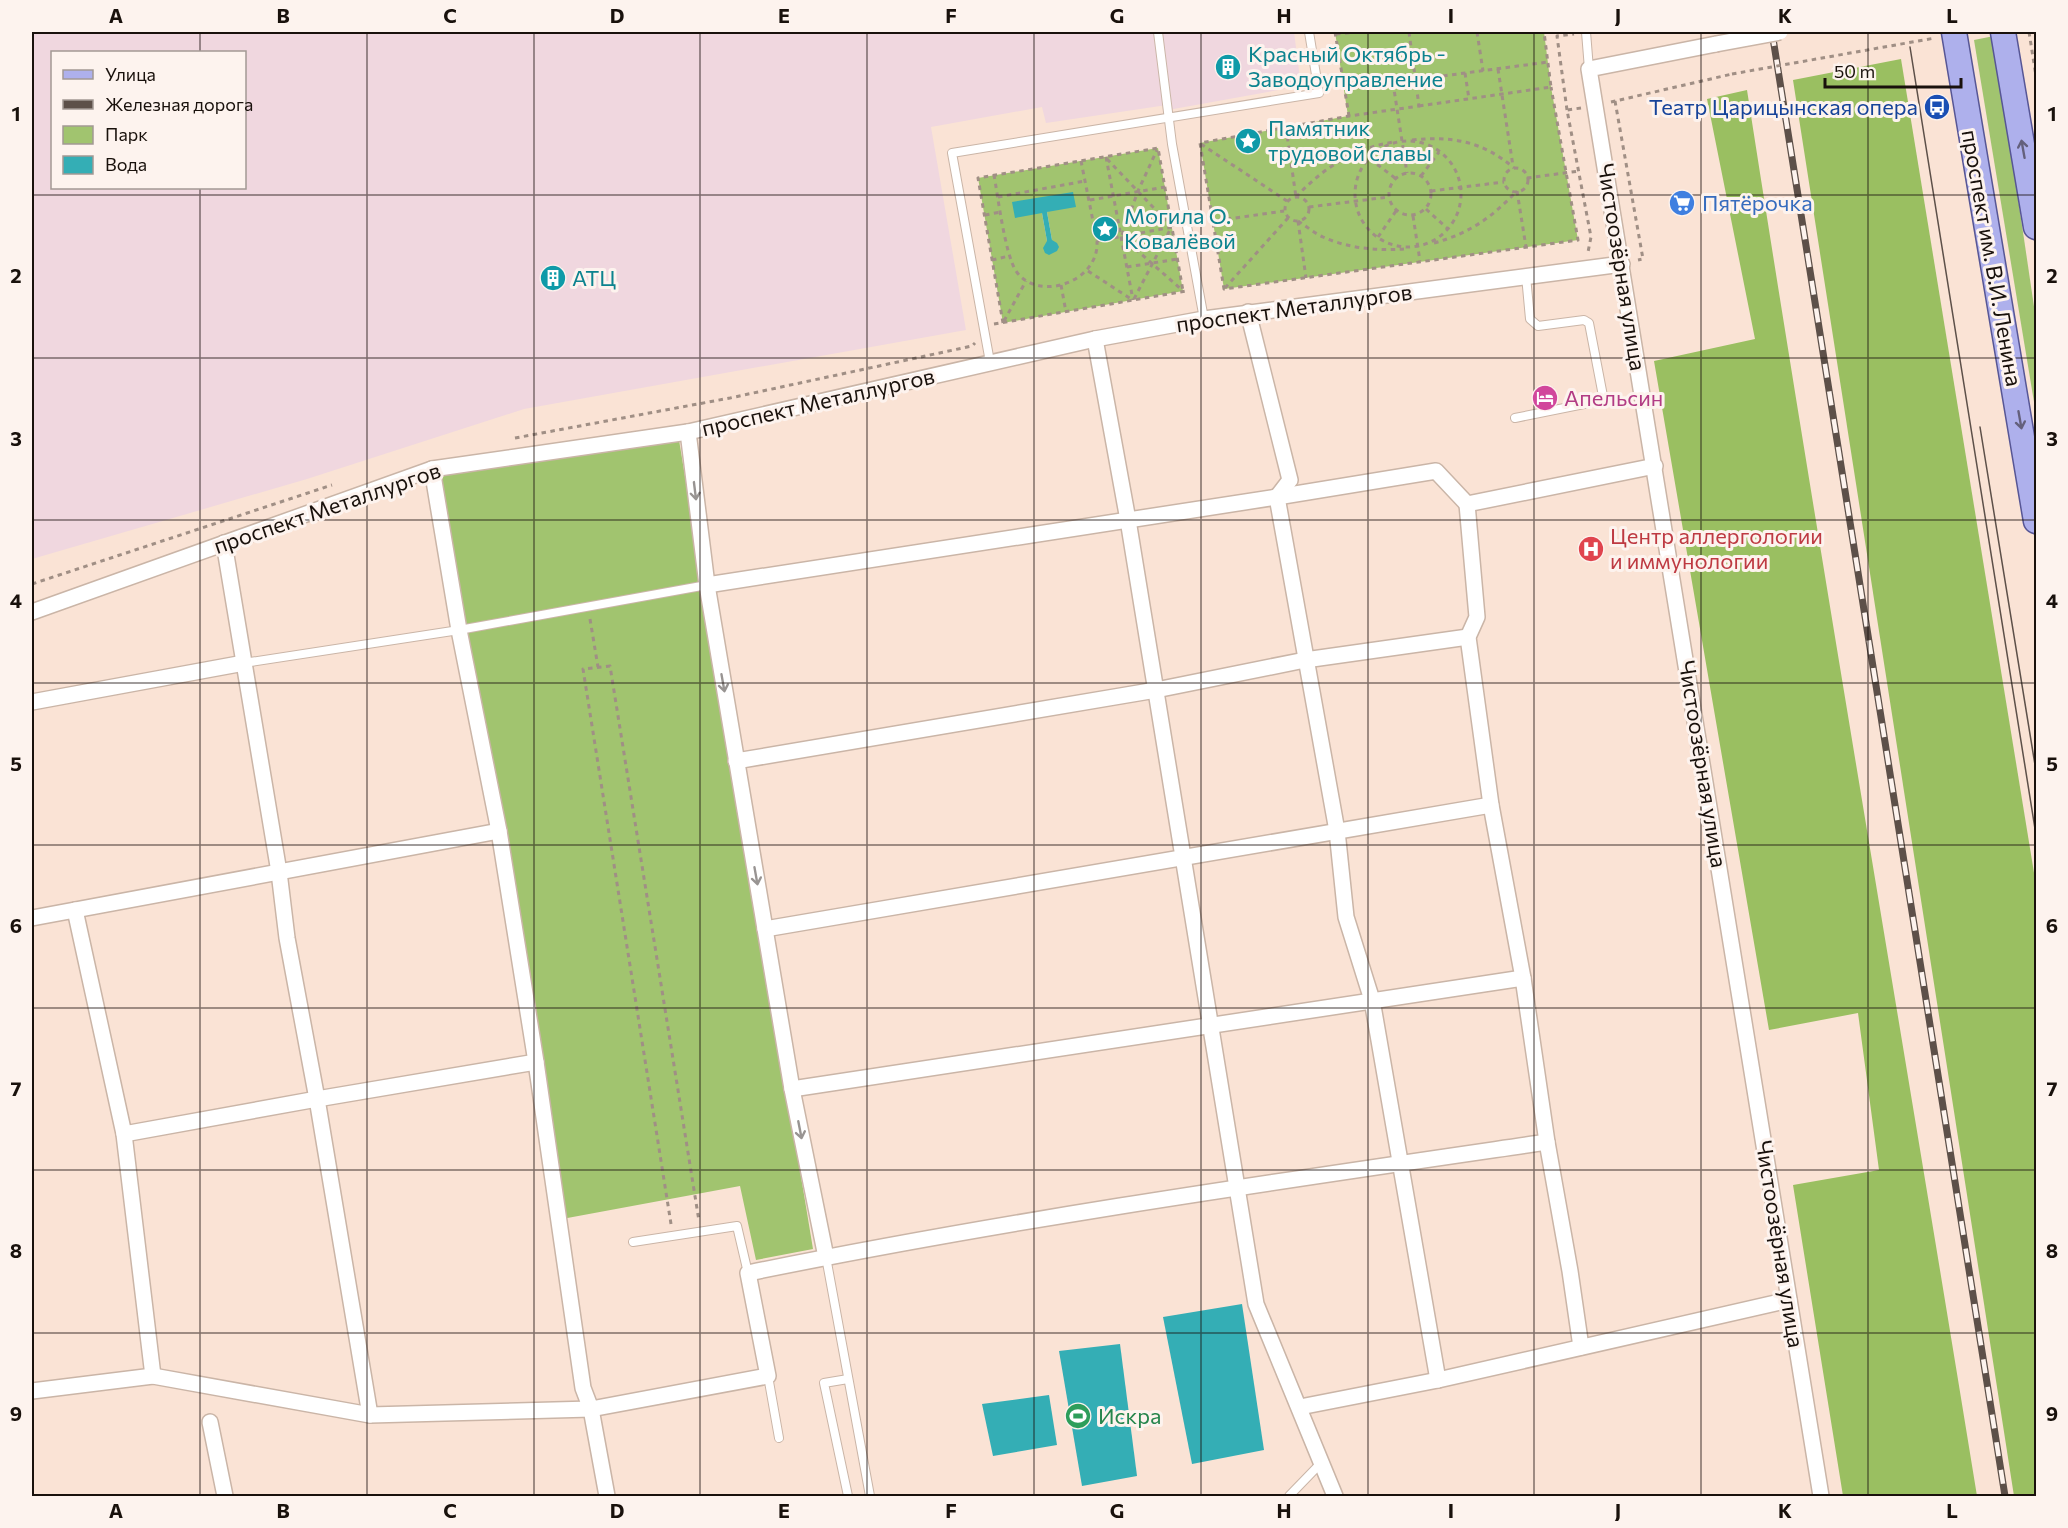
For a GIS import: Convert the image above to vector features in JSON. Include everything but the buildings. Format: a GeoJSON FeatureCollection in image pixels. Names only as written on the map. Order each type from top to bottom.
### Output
{"type":"FeatureCollection","features":[{"type":"Feature","properties":{"kind":"main road"},"geometry":{"type":"LineString","coordinates":[[2003,32],[2037,227]]}},
{"type":"Feature","properties":{"kind":"main road","name":"проспект им. В.И. Ленина"},"geometry":{"type":"LineString","coordinates":[[1945,38],[2037,521]]}},
{"type":"Feature","properties":{"kind":"street"},"geometry":{"type":"LineString","coordinates":[[1590,69],[1780,32]]}},
{"type":"Feature","properties":{"kind":"street","name":"Чистоозёрная улица"},"geometry":{"type":"LineString","coordinates":[[1590,69],[1821,1497]]}},
{"type":"Feature","properties":{"kind":"street","name":"проспект Металлургов"},"geometry":{"type":"LineString","coordinates":[[32,612],[432,469],[688,432],[1095,339],[1204,319],[1622,264]]}},
{"type":"Feature","properties":{"kind":"street"},"geometry":{"type":"LineString","coordinates":[[1248,312],[1290,480],[1276,497],[1337,831],[1346,917],[1372,1000],[1438,1380]]}},
{"type":"Feature","properties":{"kind":"street"},"geometry":{"type":"LineString","coordinates":[[1095,339],[1128,520],[1256,1304],[1335,1497]]}},
{"type":"Feature","properties":{"kind":"street"},"geometry":{"type":"LineString","coordinates":[[688,432],[707,585],[736,761],[792,1089],[826,1257]]}},
{"type":"Feature","properties":{"kind":"street"},"geometry":{"type":"LineString","coordinates":[[1467,504],[1655,466]]}},
{"type":"Feature","properties":{"kind":"street"},"geometry":{"type":"LineString","coordinates":[[432,469],[459,630],[499,831],[536,1062],[583,1388],[591,1409],[607,1497]]}},
{"type":"Feature","properties":{"kind":"street"},"geometry":{"type":"LineString","coordinates":[[707,585],[1436,471],[1467,504],[1477,617],[1468,637],[1491,805],[1523,978],[1581,1347]]}},
{"type":"Feature","properties":{"kind":"street"},"geometry":{"type":"LineString","coordinates":[[224,543],[279,872],[287,938],[317,1099],[370,1416]]}},
{"type":"Feature","properties":{"kind":"street"},"geometry":{"type":"LineString","coordinates":[[736,761],[1156,690],[1305,660],[1468,637]]}},
{"type":"Feature","properties":{"kind":"street"},"geometry":{"type":"LineString","coordinates":[[32,702],[244,663]]}},
{"type":"Feature","properties":{"kind":"street"},"geometry":{"type":"LineString","coordinates":[[765,929],[1491,805]]}},
{"type":"Feature","properties":{"kind":"street"},"geometry":{"type":"LineString","coordinates":[[32,918],[499,831]]}},
{"type":"Feature","properties":{"kind":"street"},"geometry":{"type":"LineString","coordinates":[[75,910],[124,1134],[153,1376]]}},
{"type":"Feature","properties":{"kind":"street"},"geometry":{"type":"LineString","coordinates":[[792,1089],[1523,978]]}},
{"type":"Feature","properties":{"kind":"street"},"geometry":{"type":"LineString","coordinates":[[124,1134],[536,1062]]}},
{"type":"Feature","properties":{"kind":"street"},"geometry":{"type":"LineString","coordinates":[[32,1391],[153,1376],[370,1416],[591,1409],[768,1376],[748,1273],[826,1257],[1237,1187],[1547,1142]]}},
{"type":"Feature","properties":{"kind":"street"},"geometry":{"type":"LineString","coordinates":[[1300,1407],[1438,1380],[1789,1299]]}},
{"type":"Feature","properties":{"kind":"street"},"geometry":{"type":"LineString","coordinates":[[210,1422],[225,1497]]}},
{"type":"Feature","properties":{"kind":"lane"},"geometry":{"type":"LineString","coordinates":[[1158,32],[1169,119],[1204,319]]}},
{"type":"Feature","properties":{"kind":"lane"},"geometry":{"type":"LineString","coordinates":[[990,362],[952,153],[1319,93],[1309,32]]}},
{"type":"Feature","properties":{"kind":"lane","name":"Чистоозёрная улица"},"geometry":{"type":"LineString","coordinates":[[1586,32],[1590,69]]}},
{"type":"Feature","properties":{"kind":"lane"},"geometry":{"type":"LineString","coordinates":[[1515,418],[1599,401],[1603,396],[1589,323],[1584,320],[1538,326],[1534,324],[1530,319],[1526,276]]}},
{"type":"Feature","properties":{"kind":"lane"},"geometry":{"type":"LineString","coordinates":[[244,663],[459,630],[707,585]]}},
{"type":"Feature","properties":{"kind":"lane"},"geometry":{"type":"LineString","coordinates":[[633,1242],[737,1226],[748,1273]]}},
{"type":"Feature","properties":{"kind":"lane"},"geometry":{"type":"LineString","coordinates":[[826,1257],[870,1497]]}},
{"type":"Feature","properties":{"kind":"lane"},"geometry":{"type":"LineString","coordinates":[[768,1376],[779,1438]]}},
{"type":"Feature","properties":{"kind":"lane"},"geometry":{"type":"LineString","coordinates":[[848,1379],[824,1383],[848,1497]]}},
{"type":"Feature","properties":{"kind":"lane"},"geometry":{"type":"LineString","coordinates":[[1289,1497],[1322,1462]]}},
{"type":"Feature","properties":{"kind":"path"},"geometry":{"type":"LineString","coordinates":[[1349,116],[1336,32],[1358,32]]}},
{"type":"Feature","properties":{"kind":"path"},"geometry":{"type":"LineString","coordinates":[[1409,32],[1419,106]]}},
{"type":"Feature","properties":{"kind":"path"},"geometry":{"type":"LineString","coordinates":[[1477,32],[1483,70]]}},
{"type":"Feature","properties":{"kind":"path"},"geometry":{"type":"LineString","coordinates":[[1224,289],[1578,240],[1551,87],[1544,32]]}},
{"type":"Feature","properties":{"kind":"path"},"geometry":{"type":"LineString","coordinates":[[1584,269],[1591,237],[1567,110],[1557,36],[1586,32]]}},
{"type":"Feature","properties":{"kind":"path"},"geometry":{"type":"LineString","coordinates":[[2029,32],[2037,76]]}},
{"type":"Feature","properties":{"kind":"path"},"geometry":{"type":"LineString","coordinates":[[1567,110],[1732,74],[1934,37],[1945,38]]}},
{"type":"Feature","properties":{"kind":"path"},"geometry":{"type":"LineString","coordinates":[[1345,89],[1548,62]]}},
{"type":"Feature","properties":{"kind":"path"},"geometry":{"type":"LineString","coordinates":[[1498,68],[1514,168]]}},
{"type":"Feature","properties":{"kind":"path"},"geometry":{"type":"LineString","coordinates":[[1465,73],[1469,99]]}},
{"type":"Feature","properties":{"kind":"path"},"geometry":{"type":"LineString","coordinates":[[1393,83],[1407,173]]}},
{"type":"Feature","properties":{"kind":"path"},"geometry":{"type":"LineString","coordinates":[[1200,143],[1349,116],[1551,87]]}},
{"type":"Feature","properties":{"kind":"path"},"geometry":{"type":"LineString","coordinates":[[1615,101],[1643,259],[1622,264]]}},
{"type":"Feature","properties":{"kind":"path"},"geometry":{"type":"LineString","coordinates":[[1286,128],[1296,197]]}},
{"type":"Feature","properties":{"kind":"path"},"geometry":{"type":"LineString","coordinates":[[1427,138],[1456,140],[1496,154],[1514,168],[1521,169],[1527,178],[1526,186],[1517,191],[1497,212],[1474,228],[1446,240],[1417,248],[1387,250],[1354,246],[1322,237],[1298,221],[1288,218],[1284,211],[1287,201],[1296,197],[1313,178],[1343,158],[1372,145],[1427,138]]}},
{"type":"Feature","properties":{"kind":"path"},"geometry":{"type":"LineString","coordinates":[[1402,140],[1420,142],[1439,152],[1450,162],[1460,187],[1458,214],[1448,229],[1434,241],[1417,248],[1400,247],[1387,243],[1370,231],[1361,218],[1356,201],[1356,185],[1361,169],[1385,146],[1402,140]]}},
{"type":"Feature","properties":{"kind":"path"},"geometry":{"type":"LineString","coordinates":[[1200,143],[1287,201]]}},
{"type":"Feature","properties":{"kind":"path"},"geometry":{"type":"LineString","coordinates":[[1200,143],[1224,289]]}},
{"type":"Feature","properties":{"kind":"path"},"geometry":{"type":"LineString","coordinates":[[1026,281],[1003,323],[978,178],[1158,148]]}},
{"type":"Feature","properties":{"kind":"path"},"geometry":{"type":"LineString","coordinates":[[1122,237],[1183,291],[1158,148]]}},
{"type":"Feature","properties":{"kind":"path"},"geometry":{"type":"LineString","coordinates":[[1122,237],[1138,192],[1158,148]]}},
{"type":"Feature","properties":{"kind":"path"},"geometry":{"type":"LineString","coordinates":[[1421,176],[1439,152]]}},
{"type":"Feature","properties":{"kind":"path"},"geometry":{"type":"LineString","coordinates":[[1106,157],[1172,227]]}},
{"type":"Feature","properties":{"kind":"path"},"geometry":{"type":"LineString","coordinates":[[1106,157],[1133,300]]}},
{"type":"Feature","properties":{"kind":"path"},"geometry":{"type":"LineString","coordinates":[[1369,159],[1395,178]]}},
{"type":"Feature","properties":{"kind":"path"},"geometry":{"type":"LineString","coordinates":[[994,175],[1010,256],[1017,272],[1026,281],[1043,286],[1061,285],[1076,280],[1088,271],[1095,261],[1097,241],[1081,161]]}},
{"type":"Feature","properties":{"kind":"path"},"geometry":{"type":"LineString","coordinates":[[1514,168],[1505,176],[1504,182],[1509,189],[1517,191]]}},
{"type":"Feature","properties":{"kind":"path"},"geometry":{"type":"LineString","coordinates":[[1527,178],[1579,171]]}},
{"type":"Feature","properties":{"kind":"path"},"geometry":{"type":"LineString","coordinates":[[1407,173],[1421,176],[1427,181],[1431,191],[1430,202],[1426,209],[1413,216],[1396,211],[1388,197],[1390,184],[1395,178],[1407,173]]}},
{"type":"Feature","properties":{"kind":"path"},"geometry":{"type":"LineString","coordinates":[[998,197],[1085,181]]}},
{"type":"Feature","properties":{"kind":"path"},"geometry":{"type":"LineString","coordinates":[[1431,191],[1504,182]]}},
{"type":"Feature","properties":{"kind":"path"},"geometry":{"type":"LineString","coordinates":[[1089,200],[1165,187]]}},
{"type":"Feature","properties":{"kind":"path"},"geometry":{"type":"LineString","coordinates":[[1517,191],[1526,247]]}},
{"type":"Feature","properties":{"kind":"path"},"geometry":{"type":"LineString","coordinates":[[1296,197],[1303,199],[1309,207]]}},
{"type":"Feature","properties":{"kind":"path"},"geometry":{"type":"LineString","coordinates":[[1309,207],[1388,197]]}},
{"type":"Feature","properties":{"kind":"path"},"geometry":{"type":"LineString","coordinates":[[1298,221],[1306,216],[1309,207]]}},
{"type":"Feature","properties":{"kind":"path"},"geometry":{"type":"LineString","coordinates":[[1426,209],[1448,229]]}},
{"type":"Feature","properties":{"kind":"path"},"geometry":{"type":"LineString","coordinates":[[1213,221],[1284,211]]}},
{"type":"Feature","properties":{"kind":"path"},"geometry":{"type":"LineString","coordinates":[[1378,237],[1396,211]]}},
{"type":"Feature","properties":{"kind":"path"},"geometry":{"type":"LineString","coordinates":[[985,215],[1001,212]]}},
{"type":"Feature","properties":{"kind":"path"},"geometry":{"type":"LineString","coordinates":[[1413,216],[1420,262]]}},
{"type":"Feature","properties":{"kind":"path"},"geometry":{"type":"LineString","coordinates":[[1224,289],[1288,218]]}},
{"type":"Feature","properties":{"kind":"path"},"geometry":{"type":"LineString","coordinates":[[1298,221],[1306,278]]}},
{"type":"Feature","properties":{"kind":"path"},"geometry":{"type":"LineString","coordinates":[[1097,241],[1172,227]]}},
{"type":"Feature","properties":{"kind":"path"},"geometry":{"type":"LineString","coordinates":[[1133,300],[1172,227]]}},
{"type":"Feature","properties":{"kind":"path"},"geometry":{"type":"LineString","coordinates":[[992,260],[1010,256]]}},
{"type":"Feature","properties":{"kind":"path"},"geometry":{"type":"LineString","coordinates":[[1127,267],[1178,259]]}},
{"type":"Feature","properties":{"kind":"path"},"geometry":{"type":"LineString","coordinates":[[1088,271],[1133,300]]}},
{"type":"Feature","properties":{"kind":"path"},"geometry":{"type":"LineString","coordinates":[[1061,285],[1066,312]]}},
{"type":"Feature","properties":{"kind":"path"},"geometry":{"type":"LineString","coordinates":[[588,607],[598,668]]}},
{"type":"Feature","properties":{"kind":"path"},"geometry":{"type":"LineString","coordinates":[[673,1236],[583,669],[610,666],[701,1232]]}},
{"type":"Feature","properties":{"kind":"shaded area"},"geometry":{"type":"Polygon","coordinates":[[[32,32],[1294,32],[1301,86],[1168,110],[1167,105],[1046,123],[1042,107],[931,127],[966,330],[524,409],[307,479],[32,559],[32,32]]]}},
{"type":"Feature","properties":{"kind":"green space"},"geometry":{"type":"Polygon","coordinates":[[[1335,32],[1544,32],[1551,87],[1578,240],[1224,289],[1200,143],[1348,116],[1335,32]]]}},
{"type":"Feature","properties":{"kind":"green space"},"geometry":{"type":"Polygon","coordinates":[[[1994,36],[2036,320],[2036,414],[1974,40],[1994,36]]]}},
{"type":"Feature","properties":{"kind":"green space"},"geometry":{"type":"Polygon","coordinates":[[[1901,59],[2036,885],[2036,1496],[2014,1496],[1793,80],[1901,59]]]}},
{"type":"Feature","properties":{"kind":"green space"},"geometry":{"type":"Polygon","coordinates":[[[1747,90],[1977,1496],[1843,1496],[1793,1185],[1879,1170],[1858,1013],[1769,1030],[1654,361],[1755,339],[1707,99],[1747,90]]]}},
{"type":"Feature","properties":{"kind":"green space"},"geometry":{"type":"Polygon","coordinates":[[[1158,148],[1183,291],[1003,323],[978,178],[1158,148]],[[1073,192],[1042,213],[1047,241],[1052,240],[1047,212],[1073,192]]]}},
{"type":"Feature","properties":{"kind":"green space"},"geometry":{"type":"Polygon","coordinates":[[[678,434],[813,1249],[756,1260],[740,1186],[562,1219],[432,474],[678,434]]]}},
{"type":"Feature","properties":{"kind":"water"},"geometry":{"type":"Polygon","coordinates":[[[1073,192],[1076,207],[1047,212],[1052,240],[1059,247],[1057,251],[1049,255],[1043,248],[1047,241],[1042,213],[1015,218],[1012,202],[1073,192]]]}},
{"type":"Feature","properties":{"kind":"water","name":"Искра"},"geometry":{"type":"Polygon","coordinates":[[[1242,1304],[1264,1450],[1192,1464],[1163,1317],[1242,1304]]]}},
{"type":"Feature","properties":{"kind":"water","name":"Искра"},"geometry":{"type":"Polygon","coordinates":[[[1120,1344],[1137,1476],[1082,1486],[1059,1351],[1120,1344]]]}},
{"type":"Feature","properties":{"kind":"water","name":"Искра"},"geometry":{"type":"Polygon","coordinates":[[[1049,1395],[1057,1445],[993,1456],[982,1404],[1049,1395]]]}},
{"type":"Feature","properties":{"kind":"tram line"},"geometry":{"type":"LineString","coordinates":[[1910,47],[2036,835]]}},
{"type":"Feature","properties":{"kind":"tram line"},"geometry":{"type":"LineString","coordinates":[[1980,427],[2036,771]]}},
{"type":"Feature","properties":{"kind":"railway"},"geometry":{"type":"LineString","coordinates":[[1772,32],[2005,1496]]}},
{"type":"Feature","properties":{"kind":"place","name":"Красный Октябрь - Заводоуправление"},"geometry":{"type":"Point","coordinates":[1228,67]}},
{"type":"Feature","properties":{"kind":"place","name":"Театр Царицынская опера"},"geometry":{"type":"Point","coordinates":[1937,107]}},
{"type":"Feature","properties":{"kind":"place","name":"Памятник трудовой славы"},"geometry":{"type":"Point","coordinates":[1248,141]}},
{"type":"Feature","properties":{"kind":"place","name":"Пятёрочка"},"geometry":{"type":"Point","coordinates":[1682,203]}},
{"type":"Feature","properties":{"kind":"place","name":"Могила О. Ковалёвой"},"geometry":{"type":"Point","coordinates":[1105,229]}},
{"type":"Feature","properties":{"kind":"place","name":"АТЦ"},"geometry":{"type":"Point","coordinates":[553,278]}},
{"type":"Feature","properties":{"kind":"place","name":"Апельсин"},"geometry":{"type":"Point","coordinates":[1545,398]}},
{"type":"Feature","properties":{"kind":"place","name":"Центр аллергологии и иммунологии"},"geometry":{"type":"Point","coordinates":[1591,549]}},
{"type":"Feature","properties":{"kind":"place","name":"Искра"},"geometry":{"type":"Point","coordinates":[1078,1416]}}]}
